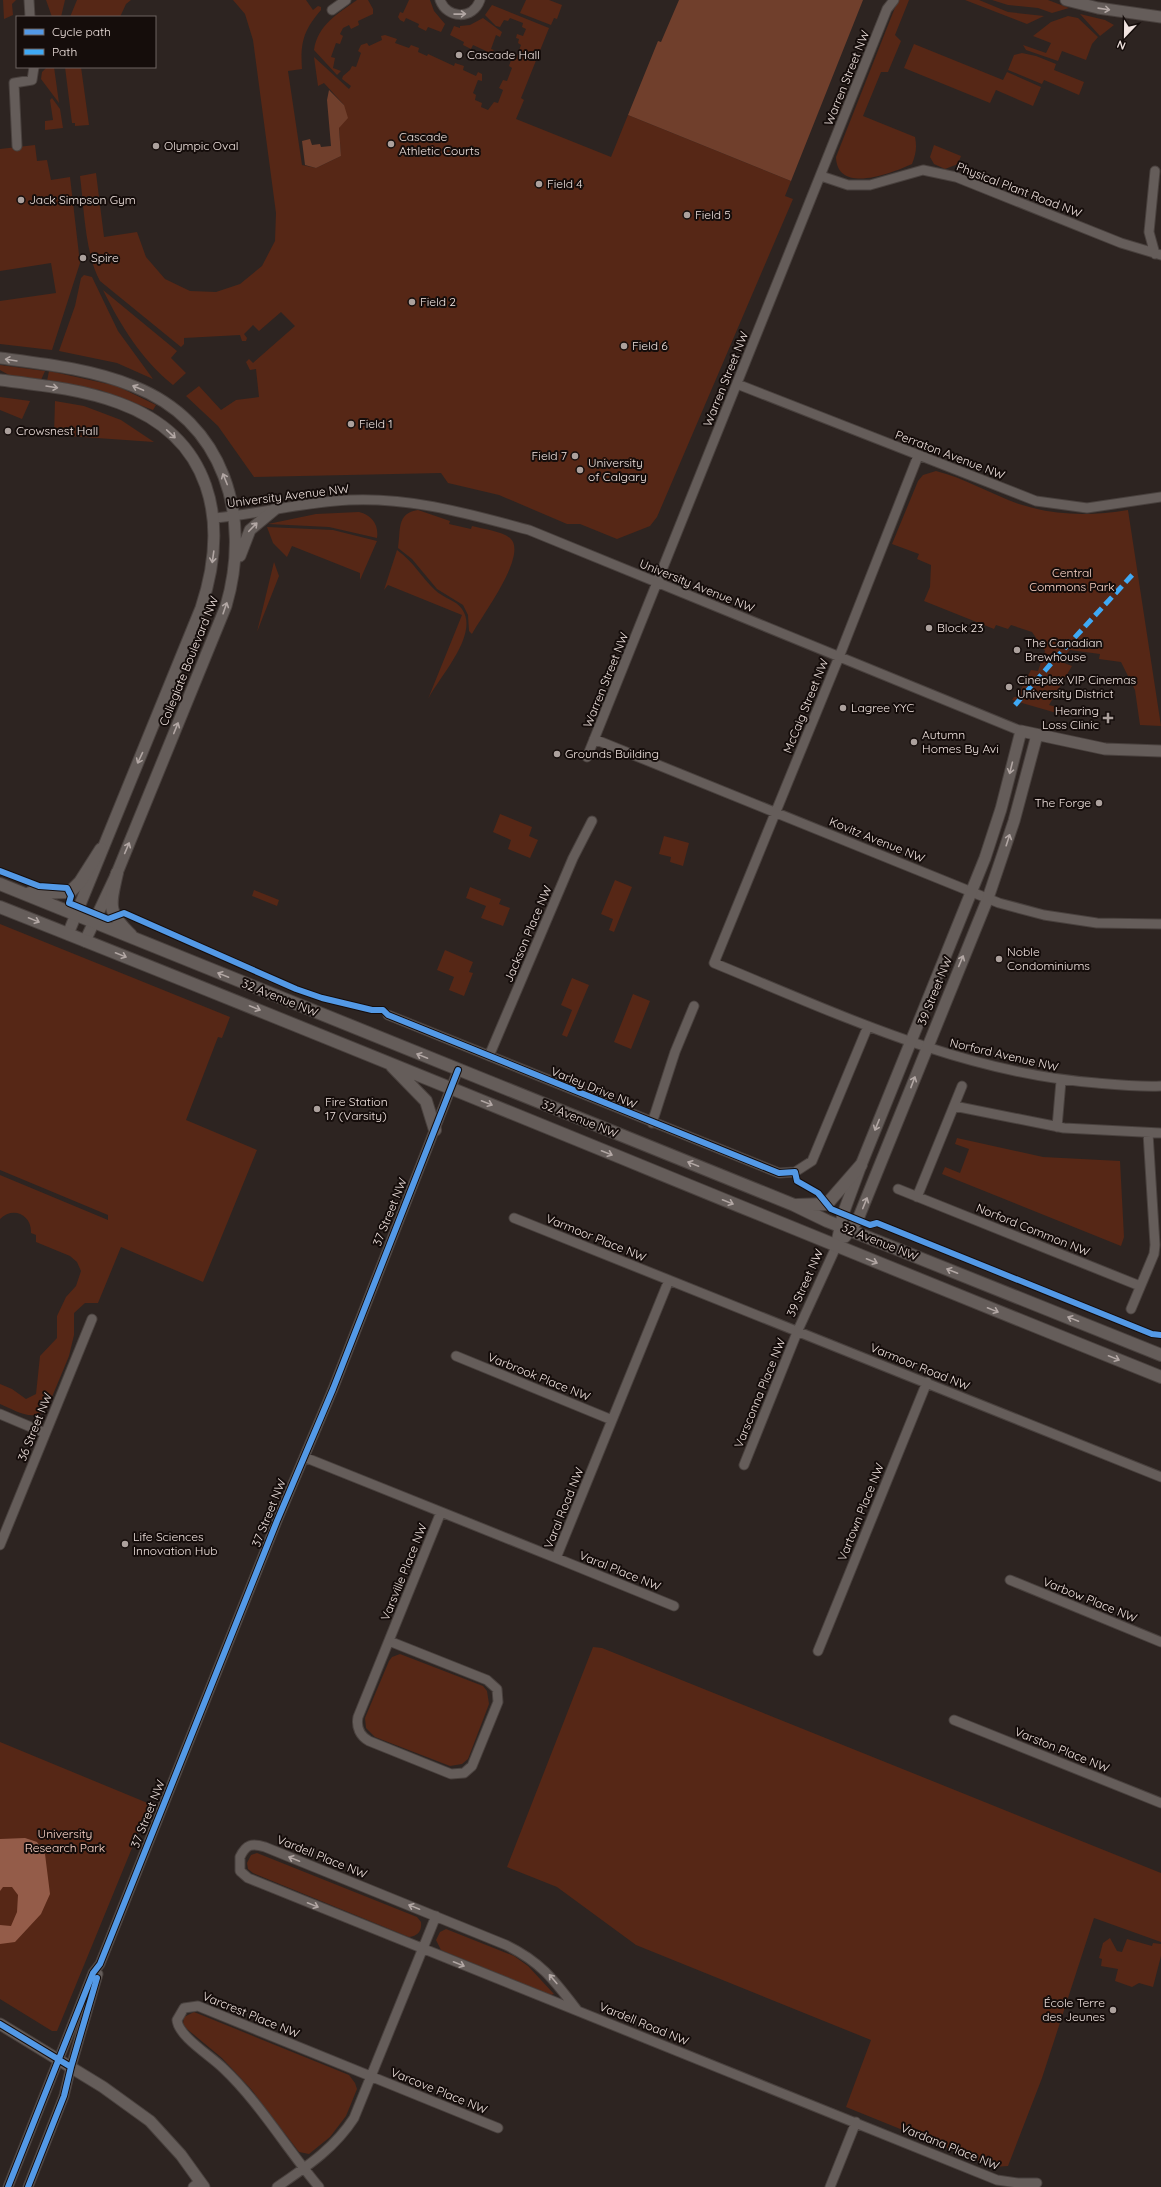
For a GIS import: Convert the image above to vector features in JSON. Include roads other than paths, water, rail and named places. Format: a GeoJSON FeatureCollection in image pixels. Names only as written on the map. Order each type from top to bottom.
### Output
{"type":"FeatureCollection","features":[{"type":"Feature","properties":{"kind":"main road"},"geometry":{"type":"LineString","coordinates":[[25,894],[70,892],[80,882],[101,849]]}},
{"type":"Feature","properties":{"kind":"main road"},"geometry":{"type":"LineString","coordinates":[[117,873],[111,900],[114,916],[135,938]]}},
{"type":"Feature","properties":{"kind":"main road","name":"32 Avenue NW"},"geometry":{"type":"LineString","coordinates":[[0,884],[794,1205],[851,1230],[1161,1354]]}},
{"type":"Feature","properties":{"kind":"main road","name":"32 Avenue NW"},"geometry":{"type":"LineString","coordinates":[[0,907],[387,1061],[836,1247],[1161,1378]]}},
{"type":"Feature","properties":{"kind":"main road"},"geometry":{"type":"LineString","coordinates":[[387,1061],[426,1101],[435,1130]]}},
{"type":"Feature","properties":{"kind":"main road"},"geometry":{"type":"LineString","coordinates":[[794,1205],[827,1204],[861,1165]]}},
{"type":"Feature","properties":{"kind":"street"},"geometry":{"type":"LineString","coordinates":[[28,0],[30,16]]}},
{"type":"Feature","properties":{"kind":"street"},"geometry":{"type":"LineString","coordinates":[[332,10],[346,0]]}},
{"type":"Feature","properties":{"kind":"street"},"geometry":{"type":"LineString","coordinates":[[440,0],[442,5],[451,14],[463,15],[473,10],[480,0]]}},
{"type":"Feature","properties":{"kind":"street","name":"Warren Street NW"},"geometry":{"type":"LineString","coordinates":[[587,757],[738,384],[888,5],[894,0]]}},
{"type":"Feature","properties":{"kind":"street"},"geometry":{"type":"LineString","coordinates":[[1066,0],[1098,8],[1161,16]]}},
{"type":"Feature","properties":{"kind":"street"},"geometry":{"type":"LineString","coordinates":[[17,146],[14,83],[32,80],[34,68]]}},
{"type":"Feature","properties":{"kind":"street","name":"Physical Plant Road NW"},"geometry":{"type":"LineString","coordinates":[[821,176],[848,186],[870,185],[922,170],[956,177],[1121,243],[1158,254]]}},
{"type":"Feature","properties":{"kind":"street"},"geometry":{"type":"LineString","coordinates":[[1155,172],[1150,232],[1158,254]]}},
{"type":"Feature","properties":{"kind":"street","name":"Collegiate Boulevard NW"},"geometry":{"type":"LineString","coordinates":[[0,358],[99,375],[134,386],[161,400],[189,422],[212,453],[227,483],[235,516],[236,544],[234,576],[226,606],[216,633],[198,671],[117,873],[85,941]]}},
{"type":"Feature","properties":{"kind":"street","name":"Collegiate Boulevard NW"},"geometry":{"type":"LineString","coordinates":[[0,380],[95,395],[126,406],[153,420],[178,440],[196,464],[208,490],[214,518],[214,553],[208,586],[201,608],[144,749],[101,849],[68,934]]}},
{"type":"Feature","properties":{"kind":"street","name":"Perraton Avenue NW"},"geometry":{"type":"LineString","coordinates":[[738,384],[918,456],[1036,501],[1087,508],[1161,497]]}},
{"type":"Feature","properties":{"kind":"street","name":"McCaig Street NW"},"geometry":{"type":"LineString","coordinates":[[714,963],[839,657],[918,456]]}},
{"type":"Feature","properties":{"kind":"street","name":"University Avenue NW"},"geometry":{"type":"LineString","coordinates":[[214,518],[321,502],[357,500],[403,502],[439,507],[529,530],[657,584],[1021,731],[1105,749],[1161,751]]}},
{"type":"Feature","properties":{"kind":"street"},"geometry":{"type":"LineString","coordinates":[[234,576],[248,533],[256,524],[274,510]]}},
{"type":"Feature","properties":{"kind":"street","name":"39 Street NW"},"geometry":{"type":"LineString","coordinates":[[798,1330],[836,1247],[840,1225],[861,1165],[972,892],[1001,809],[1021,731]]}},
{"type":"Feature","properties":{"kind":"street","name":"39 Street NW"},"geometry":{"type":"LineString","coordinates":[[836,1247],[851,1230],[866,1199],[988,898],[1014,821],[1036,735]]}},
{"type":"Feature","properties":{"kind":"street","name":"Kovitz Avenue NW"},"geometry":{"type":"LineString","coordinates":[[594,739],[988,898],[1044,915],[1096,923],[1161,924]]}},
{"type":"Feature","properties":{"kind":"street","name":"Jackson Place NW"},"geometry":{"type":"LineString","coordinates":[[489,1056],[574,858],[592,821]]}},
{"type":"Feature","properties":{"kind":"street","name":"Norford Avenue NW"},"geometry":{"type":"LineString","coordinates":[[714,963],[868,1026],[926,1048],[982,1065],[1061,1081],[1145,1087],[1161,1086]]}},
{"type":"Feature","properties":{"kind":"street"},"geometry":{"type":"LineString","coordinates":[[652,1123],[675,1052],[694,1006]]}},
{"type":"Feature","properties":{"kind":"street","name":"Varley Drive NW"},"geometry":{"type":"LineString","coordinates":[[388,1015],[778,1173],[795,1172],[812,1161],[868,1026]]}},
{"type":"Feature","properties":{"kind":"street","name":"37 Street NW"},"geometry":{"type":"LineString","coordinates":[[28,2187],[64,2096],[100,1964],[304,1457],[333,1389],[458,1070]]}},
{"type":"Feature","properties":{"kind":"street"},"geometry":{"type":"LineString","coordinates":[[1057,1127],[1061,1081]]}},
{"type":"Feature","properties":{"kind":"street"},"geometry":{"type":"LineString","coordinates":[[917,1197],[962,1086]]}},
{"type":"Feature","properties":{"kind":"street"},"geometry":{"type":"LineString","coordinates":[[954,1106],[1057,1127],[1161,1133]]}},
{"type":"Feature","properties":{"kind":"street"},"geometry":{"type":"LineString","coordinates":[[1131,1309],[1158,1245],[1148,1133]]}},
{"type":"Feature","properties":{"kind":"street","name":"Norford Common NW"},"geometry":{"type":"LineString","coordinates":[[898,1189],[1140,1286]]}},
{"type":"Feature","properties":{"kind":"street","name":"Varmoor Place NW"},"geometry":{"type":"LineString","coordinates":[[514,1218],[669,1280]]}},
{"type":"Feature","properties":{"kind":"street","name":"Varal Road NW"},"geometry":{"type":"LineString","coordinates":[[304,1457],[556,1558],[669,1280]]}},
{"type":"Feature","properties":{"kind":"street","name":"Varmoor Road NW"},"geometry":{"type":"LineString","coordinates":[[669,1280],[798,1330],[1161,1477]]}},
{"type":"Feature","properties":{"kind":"street","name":"36 Street NW"},"geometry":{"type":"LineString","coordinates":[[0,1545],[92,1320]]}},
{"type":"Feature","properties":{"kind":"street","name":"Varsconna Place NW"},"geometry":{"type":"LineString","coordinates":[[744,1465],[798,1330]]}},
{"type":"Feature","properties":{"kind":"street","name":"Varbrook Place NW"},"geometry":{"type":"LineString","coordinates":[[456,1356],[612,1420]]}},
{"type":"Feature","properties":{"kind":"street","name":"Vartown Place NW"},"geometry":{"type":"LineString","coordinates":[[818,1651],[927,1382]]}},
{"type":"Feature","properties":{"kind":"street"},"geometry":{"type":"LineString","coordinates":[[0,1414],[45,1433]]}},
{"type":"Feature","properties":{"kind":"street","name":"Varsville Place NW"},"geometry":{"type":"LineString","coordinates":[[389,1641],[487,1680],[497,1689],[498,1702],[472,1766],[464,1773],[451,1774],[376,1743],[362,1736],[358,1729],[358,1717],[441,1512]]}},
{"type":"Feature","properties":{"kind":"street","name":"Varal Place NW"},"geometry":{"type":"LineString","coordinates":[[556,1558],[674,1606]]}},
{"type":"Feature","properties":{"kind":"street","name":"Varbow Place NW"},"geometry":{"type":"LineString","coordinates":[[1010,1580],[1161,1642]]}},
{"type":"Feature","properties":{"kind":"street","name":"Varston Place NW"},"geometry":{"type":"LineString","coordinates":[[954,1720],[1161,1803]]}},
{"type":"Feature","properties":{"kind":"street","name":"Vardell Place NW"},"geometry":{"type":"LineString","coordinates":[[422,1949],[248,1878],[240,1871],[240,1857],[246,1848],[255,1844],[436,1916],[526,1955],[551,1976],[578,2010]]}},
{"type":"Feature","properties":{"kind":"street"},"geometry":{"type":"LineString","coordinates":[[277,2187],[328,2149],[348,2127],[371,2077],[436,1916]]}},
{"type":"Feature","properties":{"kind":"street","name":"Vardell Road NW"},"geometry":{"type":"LineString","coordinates":[[422,1949],[856,2122]]}},
{"type":"Feature","properties":{"kind":"street","name":"37 Street NW"},"geometry":{"type":"LineString","coordinates":[[8,2187],[57,2060],[93,1973],[100,1964]]}},
{"type":"Feature","properties":{"kind":"street","name":"Varcrest Place NW"},"geometry":{"type":"LineString","coordinates":[[303,2168],[243,2090],[210,2055],[182,2033],[177,2020],[180,2011],[188,2006],[198,2006],[371,2077]]}},
{"type":"Feature","properties":{"kind":"street"},"geometry":{"type":"LineString","coordinates":[[0,2024],[103,2087],[150,2121],[181,2155],[199,2185]]}},
{"type":"Feature","properties":{"kind":"street","name":"Varcove Place NW"},"geometry":{"type":"LineString","coordinates":[[371,2077],[498,2128]]}},
{"type":"Feature","properties":{"kind":"street"},"geometry":{"type":"LineString","coordinates":[[830,2187],[856,2122]]}},
{"type":"Feature","properties":{"kind":"street","name":"Vardana Place NW"},"geometry":{"type":"LineString","coordinates":[[856,2122],[998,2180],[1037,2184]]}},
{"type":"Feature","properties":{"kind":"street"},"geometry":{"type":"LineString","coordinates":[[303,2168],[319,2187]]}},
{"type":"Feature","properties":{"kind":"place","name":"Cascade Hall"},"geometry":{"type":"Point","coordinates":[459,55]}},
{"type":"Feature","properties":{"kind":"place","name":"Cascade Athletic Courts"},"geometry":{"type":"Point","coordinates":[391,144]}},
{"type":"Feature","properties":{"kind":"place","name":"Olympic Oval"},"geometry":{"type":"Point","coordinates":[156,146]}},
{"type":"Feature","properties":{"kind":"place","name":"Field 4"},"geometry":{"type":"Point","coordinates":[539,184]}},
{"type":"Feature","properties":{"kind":"place","name":"Jack Simpson Gym"},"geometry":{"type":"Point","coordinates":[21,200]}},
{"type":"Feature","properties":{"kind":"place","name":"Field 5"},"geometry":{"type":"Point","coordinates":[687,215]}},
{"type":"Feature","properties":{"kind":"place","name":"Spire"},"geometry":{"type":"Point","coordinates":[83,258]}},
{"type":"Feature","properties":{"kind":"place","name":"Field 2"},"geometry":{"type":"Point","coordinates":[412,302]}},
{"type":"Feature","properties":{"kind":"place","name":"Field 6"},"geometry":{"type":"Point","coordinates":[624,346]}},
{"type":"Feature","properties":{"kind":"place","name":"Field 1"},"geometry":{"type":"Point","coordinates":[351,424]}},
{"type":"Feature","properties":{"kind":"place","name":"Crowsnest Hall"},"geometry":{"type":"Point","coordinates":[8,431]}},
{"type":"Feature","properties":{"kind":"place","name":"Field 7"},"geometry":{"type":"Point","coordinates":[575,456]}},
{"type":"Feature","properties":{"kind":"place","name":"University of Calgary"},"geometry":{"type":"Point","coordinates":[580,470]}},
{"type":"Feature","properties":{"kind":"place","name":"Block 23"},"geometry":{"type":"Point","coordinates":[929,628]}},
{"type":"Feature","properties":{"kind":"place","name":"The Canadian Brewhouse"},"geometry":{"type":"Point","coordinates":[1017,650]}},
{"type":"Feature","properties":{"kind":"place","name":"Cineplex VIP Cinemas University District"},"geometry":{"type":"Point","coordinates":[1009,687]}},
{"type":"Feature","properties":{"kind":"place","name":"Lagree YYC"},"geometry":{"type":"Point","coordinates":[843,708]}},
{"type":"Feature","properties":{"kind":"place","name":"Hearing Loss Clinic"},"geometry":{"type":"Point","coordinates":[1108,718]}},
{"type":"Feature","properties":{"kind":"place","name":"Autumn Homes By Avi"},"geometry":{"type":"Point","coordinates":[914,742]}},
{"type":"Feature","properties":{"kind":"place","name":"Grounds Building"},"geometry":{"type":"Point","coordinates":[557,754]}},
{"type":"Feature","properties":{"kind":"place","name":"The Forge"},"geometry":{"type":"Point","coordinates":[1099,803]}},
{"type":"Feature","properties":{"kind":"place","name":"Noble Condominiums"},"geometry":{"type":"Point","coordinates":[999,959]}},
{"type":"Feature","properties":{"kind":"place","name":"Fire Station 17 (Varsity)"},"geometry":{"type":"Point","coordinates":[317,1109]}},
{"type":"Feature","properties":{"kind":"place","name":"Life Sciences Innovation Hub"},"geometry":{"type":"Point","coordinates":[125,1544]}},
{"type":"Feature","properties":{"kind":"place","name":"École Terre des Jeunes"},"geometry":{"type":"Point","coordinates":[1113,2010]}},
{"type":"Feature","properties":{"kind":"park label","name":"Central Commons Park"},"geometry":{"type":"Point","coordinates":[1072,580]}},
{"type":"Feature","properties":{"kind":"park label","name":"University Research Park"},"geometry":{"type":"Point","coordinates":[65,1841]}}]}
